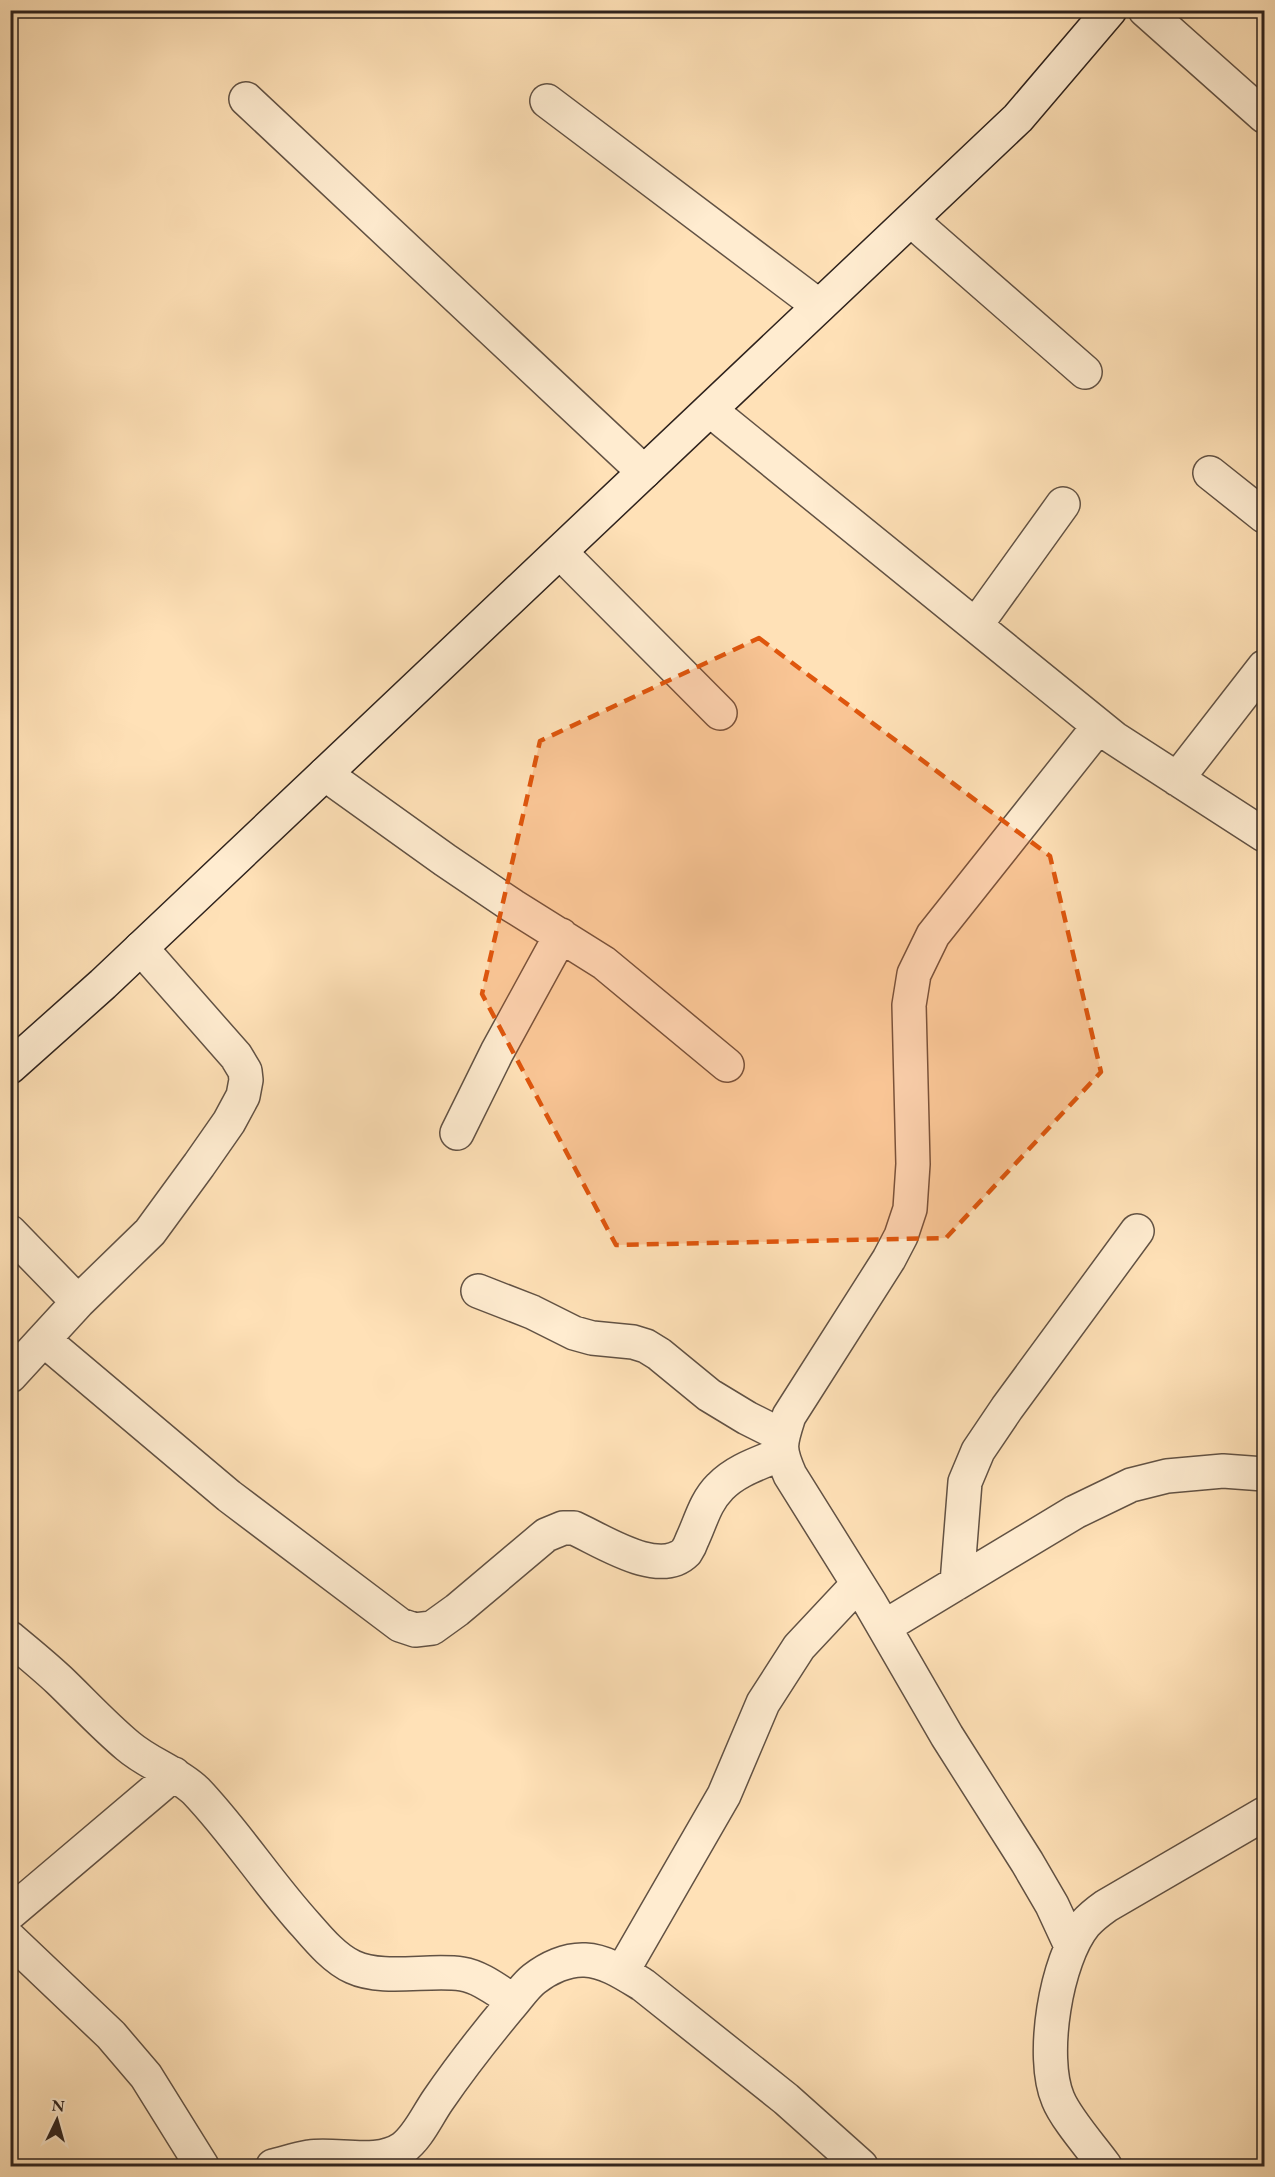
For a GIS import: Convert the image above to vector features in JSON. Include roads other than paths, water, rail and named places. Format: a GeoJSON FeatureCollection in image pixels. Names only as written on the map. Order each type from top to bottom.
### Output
{"type":"FeatureCollection","features":[{"type":"Feature","properties":{"kind":"street"},"geometry":{"type":"LineString","coordinates":[[10,1067],[141,948],[1018,118],[1110,10]]}},
{"type":"Feature","properties":{"kind":"street"},"geometry":{"type":"LineString","coordinates":[[1145,10],[1264,116]]}},
{"type":"Feature","properties":{"kind":"street"},"geometry":{"type":"LineString","coordinates":[[246,99],[644,472]]}},
{"type":"Feature","properties":{"kind":"street"},"geometry":{"type":"LineString","coordinates":[[548,101],[819,306]]}},
{"type":"Feature","properties":{"kind":"street"},"geometry":{"type":"LineString","coordinates":[[911,220],[1085,372]]}},
{"type":"Feature","properties":{"kind":"street"},"geometry":{"type":"LineString","coordinates":[[710,410],[1114,738],[1264,835]]}},
{"type":"Feature","properties":{"kind":"street"},"geometry":{"type":"LineString","coordinates":[[1210,473],[1264,516]]}},
{"type":"Feature","properties":{"kind":"street"},"geometry":{"type":"LineString","coordinates":[[976,625],[1063,504]]}},
{"type":"Feature","properties":{"kind":"street"},"geometry":{"type":"LineString","coordinates":[[560,552],[720,713]]}},
{"type":"Feature","properties":{"kind":"street"},"geometry":{"type":"LineString","coordinates":[[1177,779],[1264,667]]}},
{"type":"Feature","properties":{"kind":"street"},"geometry":{"type":"LineString","coordinates":[[1071,1946],[1037,1879],[947,1737],[884,1627],[790,1475],[782,1445],[789,1416],[889,1259],[901,1236],[910,1209],[913,1164],[909,1005],[914,974],[933,935],[1099,726]]}},
{"type":"Feature","properties":{"kind":"street"},"geometry":{"type":"LineString","coordinates":[[325,774],[513,906],[604,963],[727,1065]]}},
{"type":"Feature","properties":{"kind":"street"},"geometry":{"type":"LineString","coordinates":[[457,1133],[497,1052],[561,935]]}},
{"type":"Feature","properties":{"kind":"street"},"geometry":{"type":"LineString","coordinates":[[10,1376],[78,1302],[150,1232],[229,1122],[243,1096],[245,1071],[236,1056],[141,948]]}},
{"type":"Feature","properties":{"kind":"street"},"geometry":{"type":"LineString","coordinates":[[957,1583],[965,1482],[978,1451],[1137,1230]]}},
{"type":"Feature","properties":{"kind":"street"},"geometry":{"type":"LineString","coordinates":[[10,1232],[78,1302]]}},
{"type":"Feature","properties":{"kind":"street"},"geometry":{"type":"LineString","coordinates":[[478,1291],[532,1312],[574,1333],[646,1346],[709,1395],[747,1418],[782,1445]]}},
{"type":"Feature","properties":{"kind":"street"},"geometry":{"type":"LineString","coordinates":[[44,1340],[229,1496],[400,1625],[415,1630],[432,1628],[457,1610],[546,1535],[563,1528],[574,1528],[642,1560],[657,1562],[674,1559],[686,1552],[708,1502],[721,1486],[782,1445]]}},
{"type":"Feature","properties":{"kind":"street"},"geometry":{"type":"LineString","coordinates":[[884,1627],[1075,1512],[1131,1485],[1167,1476],[1223,1471],[1264,1474]]}},
{"type":"Feature","properties":{"kind":"street"},"geometry":{"type":"LineString","coordinates":[[622,1972],[724,1796],[763,1703],[799,1647],[858,1584]]}},
{"type":"Feature","properties":{"kind":"street"},"geometry":{"type":"LineString","coordinates":[[10,1638],[56,1677],[129,1747],[150,1762],[174,1774],[195,1790],[285,1902],[324,1946],[353,1967],[401,1974],[440,1972],[464,1974],[476,1978],[514,2001]]}},
{"type":"Feature","properties":{"kind":"street"},"geometry":{"type":"LineString","coordinates":[[10,1913],[174,1774]]}},
{"type":"Feature","properties":{"kind":"street"},"geometry":{"type":"LineString","coordinates":[[1105,2166],[1058,2100],[1051,2077],[1049,2054],[1059,1977],[1071,1946],[1085,1923],[1106,1905],[1264,1814]]}},
{"type":"Feature","properties":{"kind":"street"},"geometry":{"type":"LineString","coordinates":[[10,1939],[111,2035],[132,2059],[152,2084],[202,2166]]}},
{"type":"Feature","properties":{"kind":"street"},"geometry":{"type":"LineString","coordinates":[[273,2166],[308,2157],[358,2161],[388,2156],[402,2148],[413,2138],[439,2098],[532,1980],[549,1969],[569,1961],[593,1961],[622,1972],[643,1985],[786,2099],[861,2166]]}}]}
